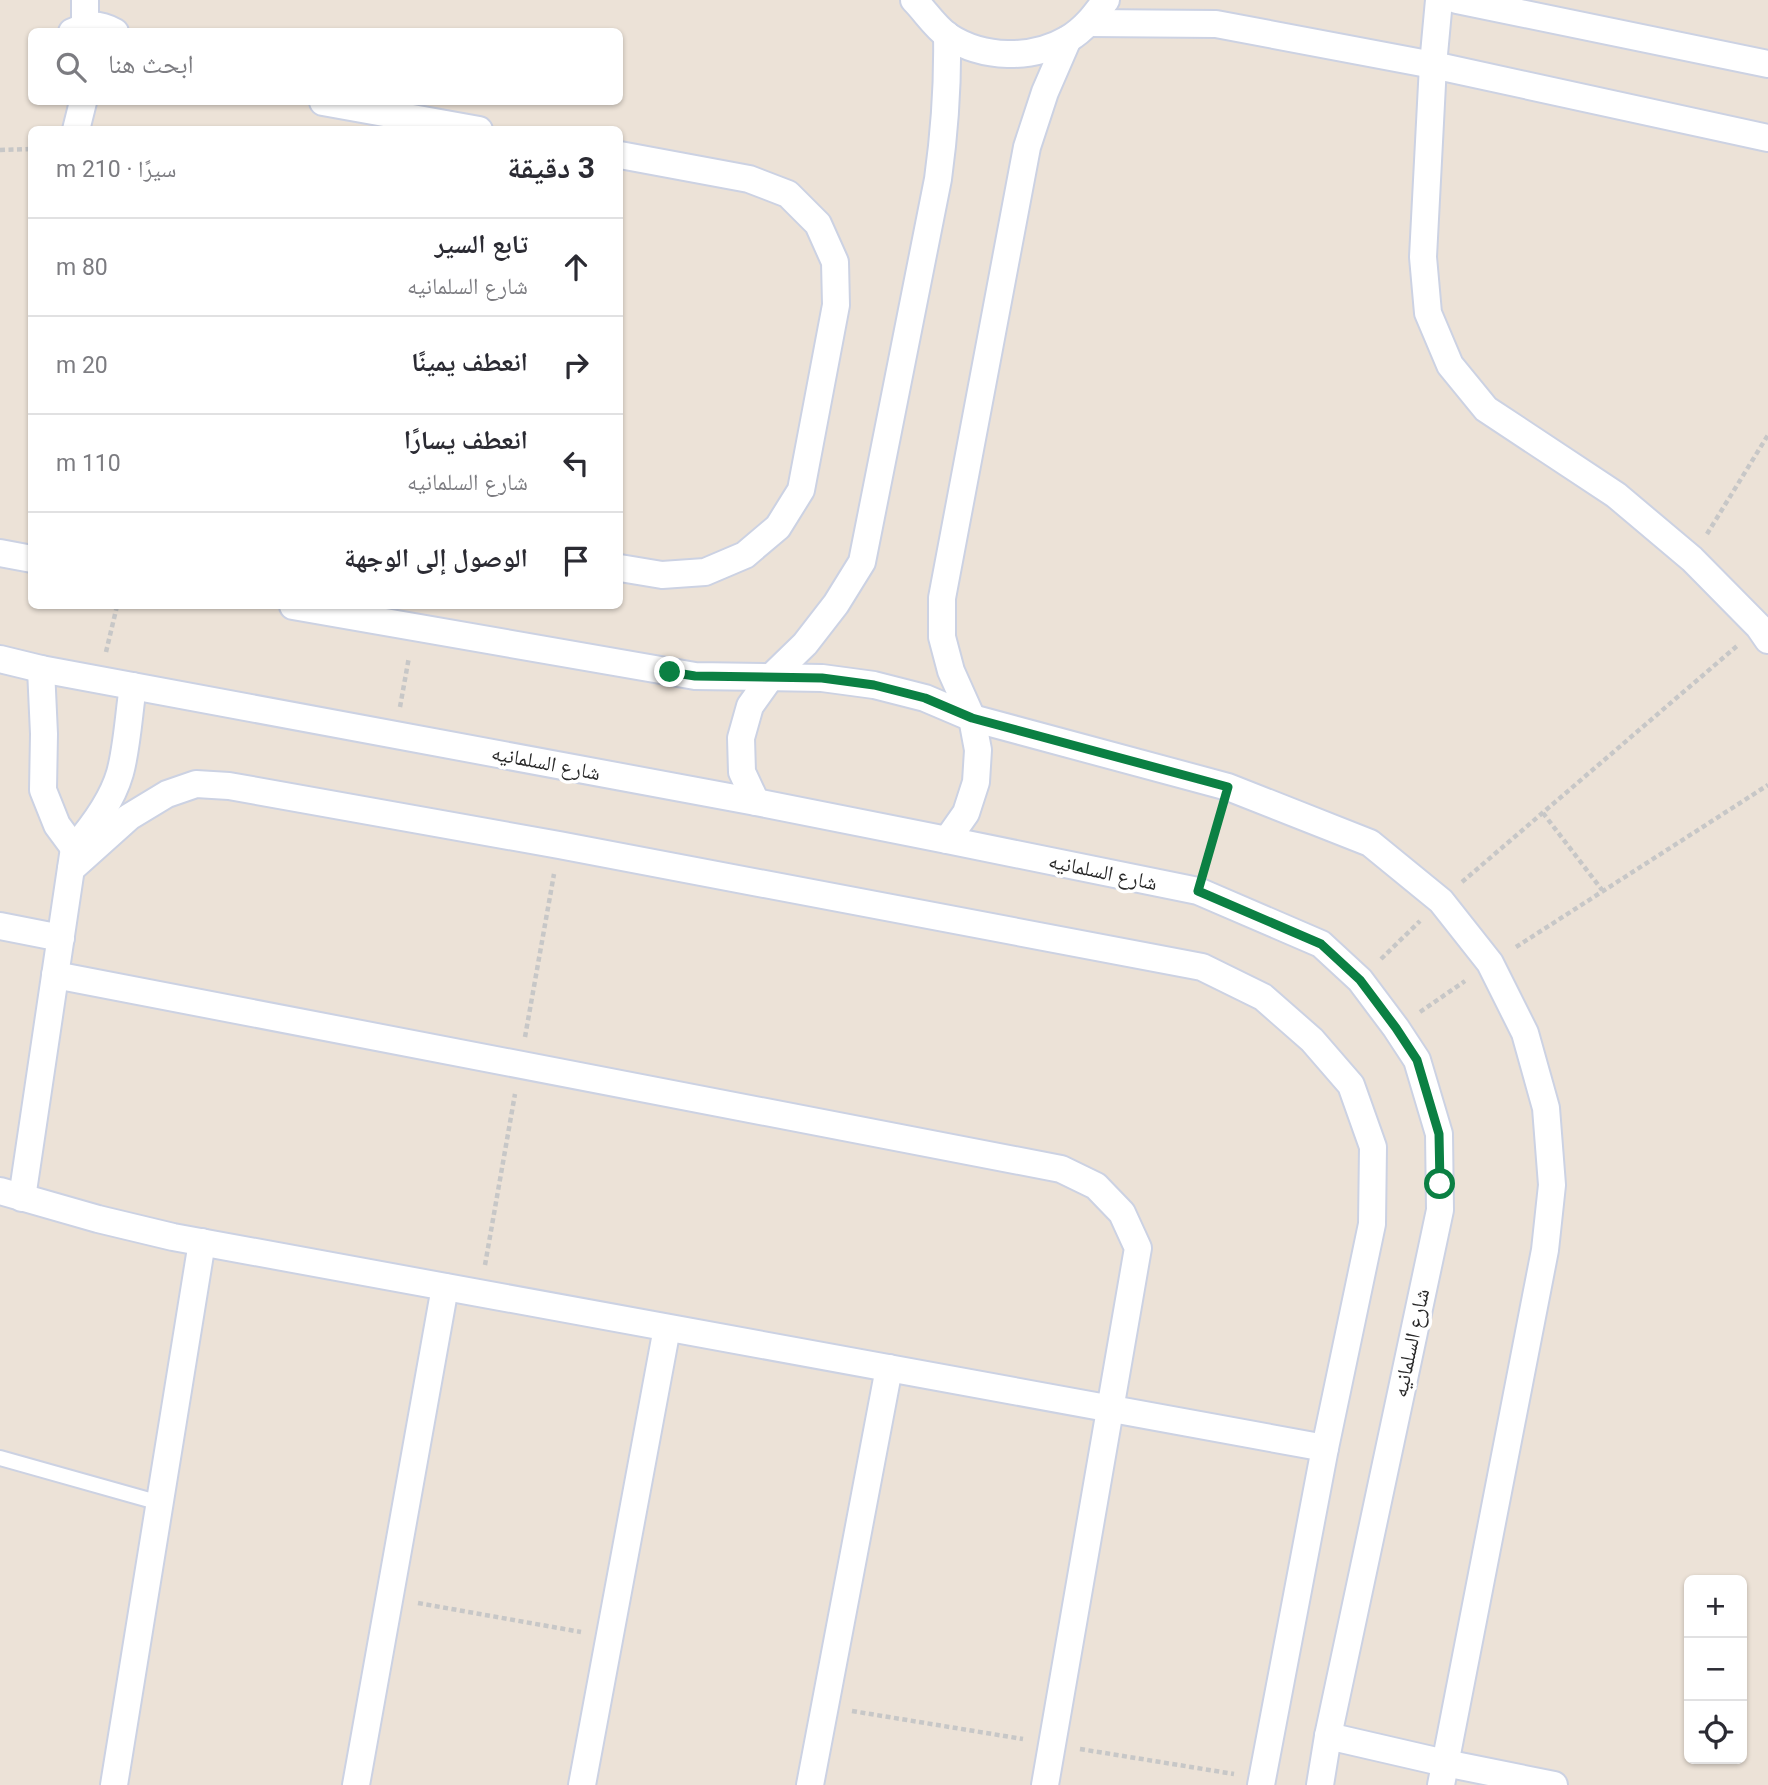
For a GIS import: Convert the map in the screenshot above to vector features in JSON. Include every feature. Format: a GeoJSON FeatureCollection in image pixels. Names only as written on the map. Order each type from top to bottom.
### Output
{"type":"FeatureCollection","features":[{"type":"Feature","properties":{"kind":"street"},"geometry":{"type":"LineString","coordinates":[[914,0],[947,35],[975,49],[1007,55],[1039,51],[1078,31],[1216,24],[1433,65],[1768,138]]}},
{"type":"Feature","properties":{"kind":"street"},"geometry":{"type":"LineString","coordinates":[[947,839],[966,813],[976,782],[978,750],[972,718],[951,671],[942,637],[942,598],[1013,217],[1027,147],[1045,92],[1078,31],[1106,0]]}},
{"type":"Feature","properties":{"kind":"street"},"geometry":{"type":"LineString","coordinates":[[1439,0],[1423,257],[1428,313],[1450,365],[1486,409],[1616,495],[1692,559],[1763,634]]}},
{"type":"Feature","properties":{"kind":"street"},"geometry":{"type":"LineString","coordinates":[[1457,0],[1768,64]]}},
{"type":"Feature","properties":{"kind":"street"},"geometry":{"type":"LineString","coordinates":[[81,19],[107,28]]}},
{"type":"Feature","properties":{"kind":"street"},"geometry":{"type":"LineString","coordinates":[[755,802],[742,772],[741,738],[750,706],[770,678],[805,644],[836,604],[862,562],[938,179],[948,83],[947,35]]}},
{"type":"Feature","properties":{"kind":"street"},"geometry":{"type":"LineString","coordinates":[[77,126],[81,105]]}},
{"type":"Feature","properties":{"kind":"street"},"geometry":{"type":"LineString","coordinates":[[340,105],[457,126]]}},
{"type":"Feature","properties":{"kind":"street"},"geometry":{"type":"LineString","coordinates":[[623,156],[749,179],[788,194],[818,224],[835,262],[836,305],[801,490],[778,527],[745,555],[705,572],[662,575],[623,568]]}},
{"type":"Feature","properties":{"kind":"street"},"geometry":{"type":"LineString","coordinates":[[0,553],[28,558]]}},
{"type":"Feature","properties":{"kind":"street"},"geometry":{"type":"LineString","coordinates":[[310,609],[695,676],[822,678],[874,685],[925,698],[972,718],[1228,787],[1370,842],[1441,901],[1490,964],[1525,1033],[1546,1108],[1552,1185],[1545,1250],[1443,1774]]}},
{"type":"Feature","properties":{"kind":"street","name":"شارع السلمانيه"},"geometry":{"type":"LineString","coordinates":[[0,659],[41,669],[947,839],[1198,891],[1321,944],[1360,980],[1417,1060],[1439,1134],[1440,1210],[1328,1736],[1320,1785]]}},
{"type":"Feature","properties":{"kind":"street"},"geometry":{"type":"LineString","coordinates":[[41,669],[43,790],[73,859]]}},
{"type":"Feature","properties":{"kind":"street"},"geometry":{"type":"LineString","coordinates":[[133,686],[120,773],[96,822],[73,859],[55,975],[11,1195],[135,1228],[202,1242],[1325,1448]]}},
{"type":"Feature","properties":{"kind":"street"},"geometry":{"type":"LineString","coordinates":[[73,859],[129,817],[167,794],[196,784],[229,786],[559,845],[1202,967],[1263,997],[1312,1040],[1351,1085],[1373,1147],[1372,1224],[1325,1448],[1261,1785]]}},
{"type":"Feature","properties":{"kind":"street"},"geometry":{"type":"LineString","coordinates":[[0,926],[61,938]]}},
{"type":"Feature","properties":{"kind":"street"},"geometry":{"type":"LineString","coordinates":[[55,975],[1061,1169],[1096,1186],[1122,1213],[1138,1248],[1045,1785]]}},
{"type":"Feature","properties":{"kind":"street"},"geometry":{"type":"LineString","coordinates":[[114,1785],[202,1242]]}},
{"type":"Feature","properties":{"kind":"street"},"geometry":{"type":"LineString","coordinates":[[356,1785],[444,1287]]}},
{"type":"Feature","properties":{"kind":"street"},"geometry":{"type":"LineString","coordinates":[[582,1785],[667,1328]]}},
{"type":"Feature","properties":{"kind":"street"},"geometry":{"type":"LineString","coordinates":[[810,1785],[889,1368]]}},
{"type":"Feature","properties":{"kind":"street"},"geometry":{"type":"LineString","coordinates":[[1328,1736],[1443,1774],[1554,1785]]}},
{"type":"Feature","properties":{"kind":"lane"},"geometry":{"type":"LineString","coordinates":[[0,1458],[160,1503]]}},
{"type":"Feature","properties":{"kind":"path"},"geometry":{"type":"LineString","coordinates":[[0,150],[28,149]]}},
{"type":"Feature","properties":{"kind":"path"},"geometry":{"type":"LineString","coordinates":[[1692,559],[1768,435]]}},
{"type":"Feature","properties":{"kind":"path"},"geometry":{"type":"LineString","coordinates":[[99,680],[116,609]]}},
{"type":"Feature","properties":{"kind":"path"},"geometry":{"type":"LineString","coordinates":[[395,735],[415,627]]}},
{"type":"Feature","properties":{"kind":"path"},"geometry":{"type":"LineString","coordinates":[[1360,980],[1441,901],[1543,813],[1763,634]]}},
{"type":"Feature","properties":{"kind":"path"},"geometry":{"type":"LineString","coordinates":[[1396,1028],[1602,890],[1768,785]]}},
{"type":"Feature","properties":{"kind":"path"},"geometry":{"type":"LineString","coordinates":[[1198,891],[1228,787]]}},
{"type":"Feature","properties":{"kind":"path"},"geometry":{"type":"LineString","coordinates":[[1543,813],[1602,890]]}},
{"type":"Feature","properties":{"kind":"path"},"geometry":{"type":"LineString","coordinates":[[389,1598],[609,1637]]}},
{"type":"Feature","properties":{"kind":"route"},"geometry":{"type":"LineString","coordinates":[[670,672],[695,676],[822,678],[874,685],[925,698],[972,718],[1228,787],[1198,891],[1321,944],[1360,980],[1417,1060],[1439,1134],[1440,1184]]}}]}
